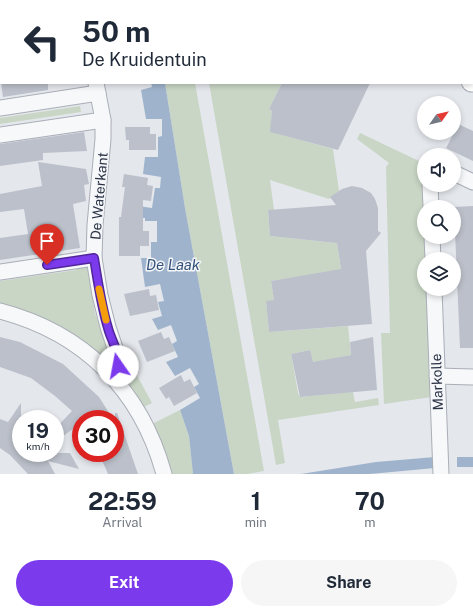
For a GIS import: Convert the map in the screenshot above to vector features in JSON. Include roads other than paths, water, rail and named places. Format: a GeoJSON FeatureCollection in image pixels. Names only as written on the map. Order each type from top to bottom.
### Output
{"type":"FeatureCollection","features":[{"type":"Feature","properties":{"kind":"street"},"geometry":{"type":"LineString","coordinates":[[0,108],[97,88]]}},
{"type":"Feature","properties":{"kind":"street","name":"De Waterkant"},"geometry":{"type":"LineString","coordinates":[[97,88],[103,120],[103,146],[95,225],[94,258],[100,296],[119,360],[118,366],[112,376]]}},
{"type":"Feature","properties":{"kind":"street"},"geometry":{"type":"LineString","coordinates":[[0,135],[103,120]]}},
{"type":"Feature","properties":{"kind":"street"},"geometry":{"type":"LineString","coordinates":[[461,176],[473,182]]}},
{"type":"Feature","properties":{"kind":"street"},"geometry":{"type":"LineString","coordinates":[[0,272],[94,258]]}},
{"type":"Feature","properties":{"kind":"street","name":"Markolle"},"geometry":{"type":"LineString","coordinates":[[434,296],[441,474]]}},
{"type":"Feature","properties":{"kind":"street"},"geometry":{"type":"LineString","coordinates":[[0,311],[38,324],[65,337],[80,347],[112,376],[132,402],[145,424],[159,456],[164,474]]}},
{"type":"Feature","properties":{"kind":"street"},"geometry":{"type":"LineString","coordinates":[[437,376],[473,376]]}},
{"type":"Feature","properties":{"kind":"water","name":"De Laak"},"geometry":{"type":"Polygon","coordinates":[[[151,84],[165,84],[185,208],[234,474],[193,474],[189,436],[180,410],[200,398],[194,387],[199,384],[190,368],[175,376],[166,362],[178,357],[172,344],[177,341],[171,325],[158,330],[152,319],[162,316],[158,302],[164,301],[160,284],[145,287],[141,258],[151,258],[151,242],[157,242],[157,221],[145,221],[145,218],[138,218],[138,206],[152,208],[155,188],[160,188],[161,177],[143,174],[145,157],[158,157],[158,137],[162,136],[162,119],[146,119],[141,90],[152,87],[151,84]]]}},
{"type":"Feature","properties":{"kind":"water"},"geometry":{"type":"Polygon","coordinates":[[[435,457],[435,468],[370,474],[301,474],[376,462],[435,457]]]}},
{"type":"Feature","properties":{"kind":"water"},"geometry":{"type":"Polygon","coordinates":[[[457,457],[473,457],[473,467],[457,467],[457,457]]]}}]}
